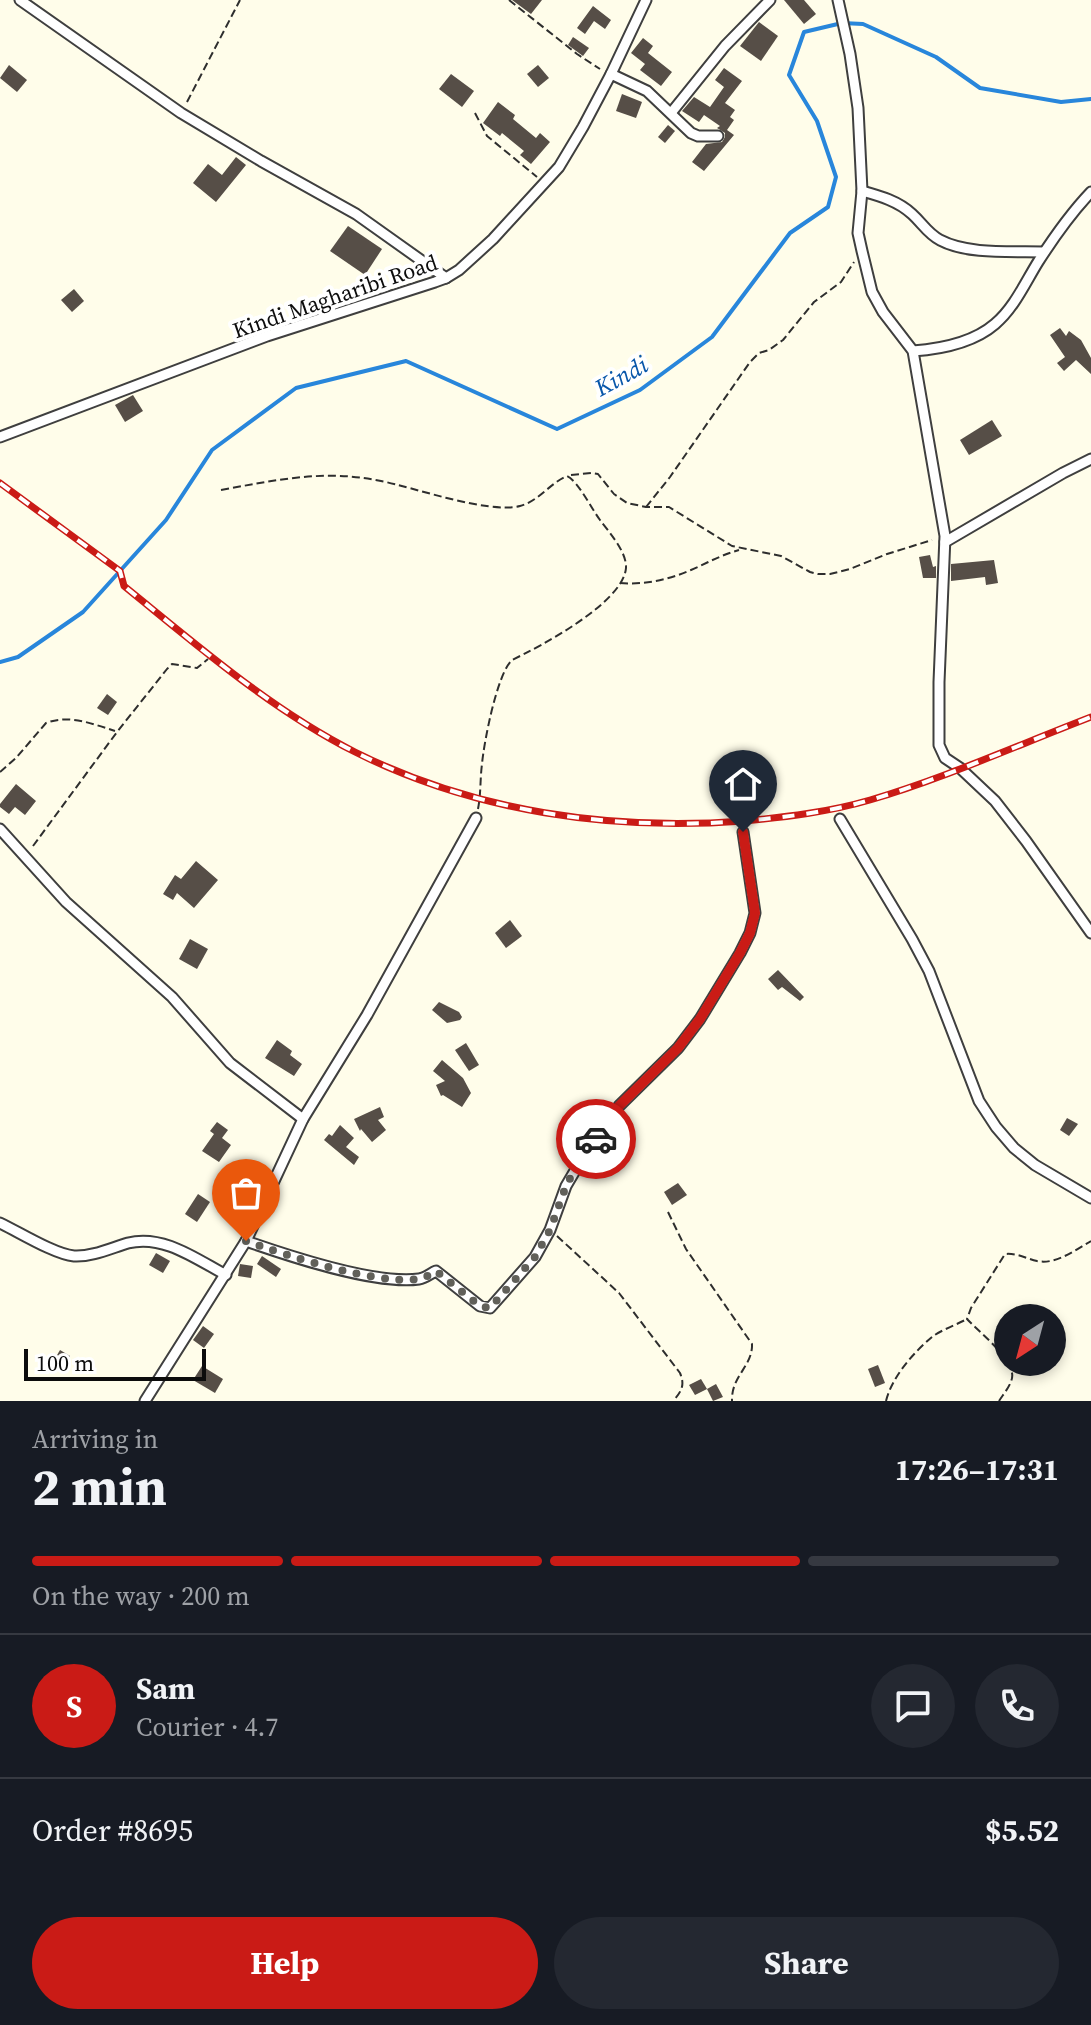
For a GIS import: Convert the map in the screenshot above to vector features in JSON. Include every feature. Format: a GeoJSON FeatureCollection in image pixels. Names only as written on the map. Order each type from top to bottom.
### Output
{"type":"FeatureCollection","features":[{"type":"Feature","properties":{"kind":"street"},"geometry":{"type":"LineString","coordinates":[[20,0],[181,113],[356,214],[446,278]]}},
{"type":"Feature","properties":{"kind":"street","name":"Kindi Magharibi Road"},"geometry":{"type":"LineString","coordinates":[[0,437],[267,336],[446,278],[459,270],[493,239],[559,167],[611,74],[646,0]]}},
{"type":"Feature","properties":{"kind":"street"},"geometry":{"type":"LineString","coordinates":[[671,113],[725,46],[770,0]]}},
{"type":"Feature","properties":{"kind":"street"},"geometry":{"type":"LineString","coordinates":[[838,0],[858,108],[862,191],[858,233],[872,292],[913,351],[945,539],[939,745],[941,752],[995,801],[1091,933]]}},
{"type":"Feature","properties":{"kind":"street"},"geometry":{"type":"LineString","coordinates":[[611,74],[647,91],[691,133],[718,136]]}},
{"type":"Feature","properties":{"kind":"street"},"geometry":{"type":"LineString","coordinates":[[862,191],[903,207],[932,235],[953,245],[982,251],[1044,252]]}},
{"type":"Feature","properties":{"kind":"street"},"geometry":{"type":"LineString","coordinates":[[913,351],[960,342],[994,326],[1005,315],[1044,252],[1091,192]]}},
{"type":"Feature","properties":{"kind":"street"},"geometry":{"type":"LineString","coordinates":[[945,539],[1091,459]]}},
{"type":"Feature","properties":{"kind":"street"},"geometry":{"type":"LineString","coordinates":[[145,1401],[246,1241],[303,1119],[367,1015],[476,818]]}},
{"type":"Feature","properties":{"kind":"street"},"geometry":{"type":"LineString","coordinates":[[840,819],[929,971],[979,1101],[996,1127],[1014,1148],[1035,1165],[1091,1198]]}},
{"type":"Feature","properties":{"kind":"street"},"geometry":{"type":"LineString","coordinates":[[0,829],[66,902],[172,997],[230,1063],[303,1119]]}},
{"type":"Feature","properties":{"kind":"street"},"geometry":{"type":"LineString","coordinates":[[246,1241],[365,1275],[418,1279],[436,1271],[480,1306],[490,1308],[496,1304],[535,1257],[550,1230],[566,1186],[586,1152],[619,1106],[678,1048],[700,1019],[745,943],[755,913],[743,832]]}},
{"type":"Feature","properties":{"kind":"street"},"geometry":{"type":"LineString","coordinates":[[0,1223],[73,1256],[149,1240],[171,1246],[226,1275]]}},
{"type":"Feature","properties":{"kind":"path"},"geometry":{"type":"LineString","coordinates":[[181,113],[240,0]]}},
{"type":"Feature","properties":{"kind":"path"},"geometry":{"type":"LineString","coordinates":[[509,0],[577,54],[611,74]]}},
{"type":"Feature","properties":{"kind":"path"},"geometry":{"type":"LineString","coordinates":[[475,113],[487,136],[544,183]]}},
{"type":"Feature","properties":{"kind":"path"},"geometry":{"type":"LineString","coordinates":[[646,507],[750,362],[759,353],[783,340],[814,302],[841,282],[862,251]]}},
{"type":"Feature","properties":{"kind":"path"},"geometry":{"type":"LineString","coordinates":[[221,490],[313,475],[379,480],[449,498],[504,507],[530,502],[558,479],[592,473],[598,474],[620,499],[636,506],[669,507],[740,549],[781,556],[810,572],[830,574],[945,539]]}},
{"type":"Feature","properties":{"kind":"path"},"geometry":{"type":"LineString","coordinates":[[476,818],[482,762],[507,665],[569,630],[593,611],[619,583],[626,566],[624,555],[575,481],[567,476]]}},
{"type":"Feature","properties":{"kind":"path"},"geometry":{"type":"LineString","coordinates":[[619,583],[649,583],[670,578],[740,549]]}},
{"type":"Feature","properties":{"kind":"path"},"geometry":{"type":"LineString","coordinates":[[25,857],[148,691],[172,664],[197,668],[208,659]]}},
{"type":"Feature","properties":{"kind":"path"},"geometry":{"type":"LineString","coordinates":[[0,772],[52,720],[80,720],[117,732]]}},
{"type":"Feature","properties":{"kind":"path"},"geometry":{"type":"LineString","coordinates":[[668,1212],[686,1249],[752,1344],[750,1356],[732,1387],[732,1401]]}},
{"type":"Feature","properties":{"kind":"path"},"geometry":{"type":"LineString","coordinates":[[550,1230],[619,1293],[680,1373],[683,1387],[673,1401]]}},
{"type":"Feature","properties":{"kind":"path"},"geometry":{"type":"LineString","coordinates":[[886,1401],[898,1375],[918,1351],[933,1336],[967,1319],[1005,1254],[1049,1262],[1091,1241]]}},
{"type":"Feature","properties":{"kind":"path"},"geometry":{"type":"LineString","coordinates":[[967,1319],[1009,1364],[1013,1374],[999,1401]]}},
{"type":"Feature","properties":{"kind":"building"},"geometry":{"type":"Polygon","coordinates":[[[512,0],[542,0],[531,14],[512,0]]]}},
{"type":"Feature","properties":{"kind":"building"},"geometry":{"type":"Polygon","coordinates":[[[784,0],[804,0],[816,14],[804,24],[784,0]]]}},
{"type":"Feature","properties":{"kind":"building"},"geometry":{"type":"Polygon","coordinates":[[[593,6],[611,20],[605,29],[594,21],[585,34],[577,28],[593,6]]]}},
{"type":"Feature","properties":{"kind":"building"},"geometry":{"type":"Polygon","coordinates":[[[759,22],[778,36],[761,61],[740,46],[759,22]]]}},
{"type":"Feature","properties":{"kind":"building"},"geometry":{"type":"Polygon","coordinates":[[[573,37],[589,48],[583,56],[568,45],[573,37]]]}},
{"type":"Feature","properties":{"kind":"building"},"geometry":{"type":"Polygon","coordinates":[[[643,38],[653,46],[648,53],[672,72],[661,86],[640,70],[645,64],[631,53],[643,38]]]}},
{"type":"Feature","properties":{"kind":"building"},"geometry":{"type":"Polygon","coordinates":[[[9,65],[27,80],[17,92],[0,78],[9,65]]]}},
{"type":"Feature","properties":{"kind":"building"},"geometry":{"type":"Polygon","coordinates":[[[538,65],[549,78],[538,87],[527,74],[538,65]]]}},
{"type":"Feature","properties":{"kind":"building"},"geometry":{"type":"Polygon","coordinates":[[[724,68],[742,81],[725,103],[735,110],[730,117],[734,120],[727,130],[734,135],[704,171],[692,162],[706,144],[722,142],[725,133],[704,115],[699,122],[682,111],[694,97],[710,107],[724,87],[715,80],[724,68]]]}},
{"type":"Feature","properties":{"kind":"building"},"geometry":{"type":"Polygon","coordinates":[[[451,74],[474,91],[462,107],[439,89],[451,74]]]}},
{"type":"Feature","properties":{"kind":"building"},"geometry":{"type":"Polygon","coordinates":[[[622,94],[642,102],[636,118],[616,111],[622,94]]]}},
{"type":"Feature","properties":{"kind":"building"},"geometry":{"type":"Polygon","coordinates":[[[498,102],[536,138],[540,133],[550,142],[531,164],[520,155],[524,151],[502,133],[500,136],[483,123],[498,102]]]}},
{"type":"Feature","properties":{"kind":"building"},"geometry":{"type":"Polygon","coordinates":[[[668,125],[675,131],[665,143],[658,137],[668,125]]]}},
{"type":"Feature","properties":{"kind":"building"},"geometry":{"type":"Polygon","coordinates":[[[236,157],[246,165],[216,202],[193,183],[208,164],[222,175],[236,157]]]}},
{"type":"Feature","properties":{"kind":"building"},"geometry":{"type":"Polygon","coordinates":[[[348,226],[382,249],[365,275],[330,251],[348,226]]]}},
{"type":"Feature","properties":{"kind":"building"},"geometry":{"type":"Polygon","coordinates":[[[74,289],[84,301],[72,312],[61,300],[74,289]]]}},
{"type":"Feature","properties":{"kind":"building"},"geometry":{"type":"Polygon","coordinates":[[[1060,328],[1066,336],[1069,331],[1081,340],[1091,358],[1091,374],[1076,360],[1064,371],[1057,363],[1065,357],[1050,335],[1060,328]]]}},
{"type":"Feature","properties":{"kind":"building"},"geometry":{"type":"Polygon","coordinates":[[[133,395],[143,411],[125,422],[115,405],[133,395]]]}},
{"type":"Feature","properties":{"kind":"building"},"geometry":{"type":"Polygon","coordinates":[[[992,420],[1002,436],[969,455],[960,440],[992,420]]]}},
{"type":"Feature","properties":{"kind":"building"},"geometry":{"type":"Polygon","coordinates":[[[930,555],[933,567],[936,566],[936,578],[923,578],[919,557],[930,555]]]}},
{"type":"Feature","properties":{"kind":"building"},"geometry":{"type":"Polygon","coordinates":[[[994,560],[998,583],[986,585],[985,577],[951,581],[951,564],[994,560]]]}},
{"type":"Feature","properties":{"kind":"building"},"geometry":{"type":"Polygon","coordinates":[[[107,694],[117,702],[108,715],[97,708],[107,694]]]}},
{"type":"Feature","properties":{"kind":"building"},"geometry":{"type":"Polygon","coordinates":[[[16,784],[36,801],[25,815],[15,807],[9,814],[0,807],[16,784]]]}},
{"type":"Feature","properties":{"kind":"building"},"geometry":{"type":"Polygon","coordinates":[[[196,861],[218,880],[194,908],[177,893],[173,900],[163,894],[175,875],[181,879],[196,861]]]}},
{"type":"Feature","properties":{"kind":"building"},"geometry":{"type":"Polygon","coordinates":[[[510,920],[522,936],[506,948],[495,933],[510,920]]]}},
{"type":"Feature","properties":{"kind":"building"},"geometry":{"type":"Polygon","coordinates":[[[190,939],[208,949],[197,969],[179,959],[190,939]]]}},
{"type":"Feature","properties":{"kind":"building"},"geometry":{"type":"Polygon","coordinates":[[[778,970],[804,997],[800,1001],[782,987],[778,990],[768,979],[778,970]]]}},
{"type":"Feature","properties":{"kind":"building"},"geometry":{"type":"Polygon","coordinates":[[[439,1002],[459,1012],[460,1020],[447,1023],[432,1010],[439,1002]]]}},
{"type":"Feature","properties":{"kind":"building"},"geometry":{"type":"Polygon","coordinates":[[[277,1040],[292,1051],[290,1055],[302,1064],[294,1076],[265,1058],[277,1040]]]}},
{"type":"Feature","properties":{"kind":"building"},"geometry":{"type":"Polygon","coordinates":[[[466,1043],[479,1065],[469,1071],[455,1050],[466,1043]]]}},
{"type":"Feature","properties":{"kind":"building"},"geometry":{"type":"Polygon","coordinates":[[[442,1060],[463,1078],[471,1093],[462,1107],[441,1096],[436,1085],[445,1081],[433,1071],[442,1060]]]}},
{"type":"Feature","properties":{"kind":"building"},"geometry":{"type":"Polygon","coordinates":[[[380,1107],[384,1117],[378,1120],[386,1130],[372,1142],[360,1131],[354,1119],[380,1107]]]}},
{"type":"Feature","properties":{"kind":"building"},"geometry":{"type":"Polygon","coordinates":[[[1067,1118],[1078,1124],[1069,1136],[1060,1130],[1067,1118]]]}},
{"type":"Feature","properties":{"kind":"building"},"geometry":{"type":"Polygon","coordinates":[[[217,1122],[228,1130],[222,1138],[231,1145],[219,1162],[202,1151],[214,1134],[210,1131],[217,1122]]]}},
{"type":"Feature","properties":{"kind":"building"},"geometry":{"type":"Polygon","coordinates":[[[340,1125],[354,1138],[346,1147],[359,1157],[354,1165],[324,1140],[329,1134],[332,1136],[340,1125]]]}},
{"type":"Feature","properties":{"kind":"building"},"geometry":{"type":"Polygon","coordinates":[[[678,1183],[687,1195],[672,1205],[664,1192],[678,1183]]]}},
{"type":"Feature","properties":{"kind":"building"},"geometry":{"type":"Polygon","coordinates":[[[198,1194],[210,1202],[197,1222],[185,1214],[198,1194]]]}},
{"type":"Feature","properties":{"kind":"building"},"geometry":{"type":"Polygon","coordinates":[[[156,1253],[170,1261],[163,1273],[149,1265],[156,1253]]]}},
{"type":"Feature","properties":{"kind":"building"},"geometry":{"type":"Polygon","coordinates":[[[262,1256],[281,1269],[276,1277],[257,1264],[262,1256]]]}},
{"type":"Feature","properties":{"kind":"building"},"geometry":{"type":"Polygon","coordinates":[[[240,1264],[253,1266],[251,1278],[238,1276],[240,1264]]]}},
{"type":"Feature","properties":{"kind":"building"},"geometry":{"type":"Polygon","coordinates":[[[203,1326],[214,1334],[204,1348],[193,1340],[203,1326]]]}},
{"type":"Feature","properties":{"kind":"building"},"geometry":{"type":"Polygon","coordinates":[[[60,1350],[70,1356],[62,1368],[53,1362],[60,1350]]]}},
{"type":"Feature","properties":{"kind":"building"},"geometry":{"type":"Polygon","coordinates":[[[878,1365],[885,1383],[875,1387],[868,1369],[878,1365]]]}},
{"type":"Feature","properties":{"kind":"building"},"geometry":{"type":"Polygon","coordinates":[[[202,1366],[223,1379],[215,1393],[193,1380],[202,1366]]]}},
{"type":"Feature","properties":{"kind":"building"},"geometry":{"type":"Polygon","coordinates":[[[701,1379],[707,1389],[695,1395],[689,1385],[701,1379]]]}},
{"type":"Feature","properties":{"kind":"building"},"geometry":{"type":"Polygon","coordinates":[[[716,1384],[723,1397],[713,1401],[707,1389],[716,1384]]]}},
{"type":"Feature","properties":{"kind":"waterway","name":"Kindi"},"geometry":{"type":"LineString","coordinates":[[0,662],[18,657],[83,612],[166,520],[212,450],[296,388],[406,361],[557,429],[640,390],[712,337],[790,233],[828,207],[836,177],[817,121],[789,75],[804,32],[842,23],[863,24],[936,57],[980,88],[1061,102],[1091,99]]}},
{"type":"Feature","properties":{"kind":"railway"},"geometry":{"type":"LineString","coordinates":[[0,483],[120,571],[124,586],[235,675],[293,716],[355,752],[401,773],[496,803],[545,813],[644,823],[744,821],[807,814],[898,791],[1091,717]]}},
{"type":"Feature","properties":{"kind":"way so far"},"geometry":{"type":"LineString","coordinates":[[246,1241],[365,1275],[418,1279],[436,1271],[480,1306],[490,1308],[535,1257],[550,1230],[566,1186],[596,1139]]}},
{"type":"Feature","properties":{"kind":"route"},"geometry":{"type":"LineString","coordinates":[[596,1139],[619,1106],[678,1048],[700,1019],[750,933],[755,913],[743,832]]}}]}
